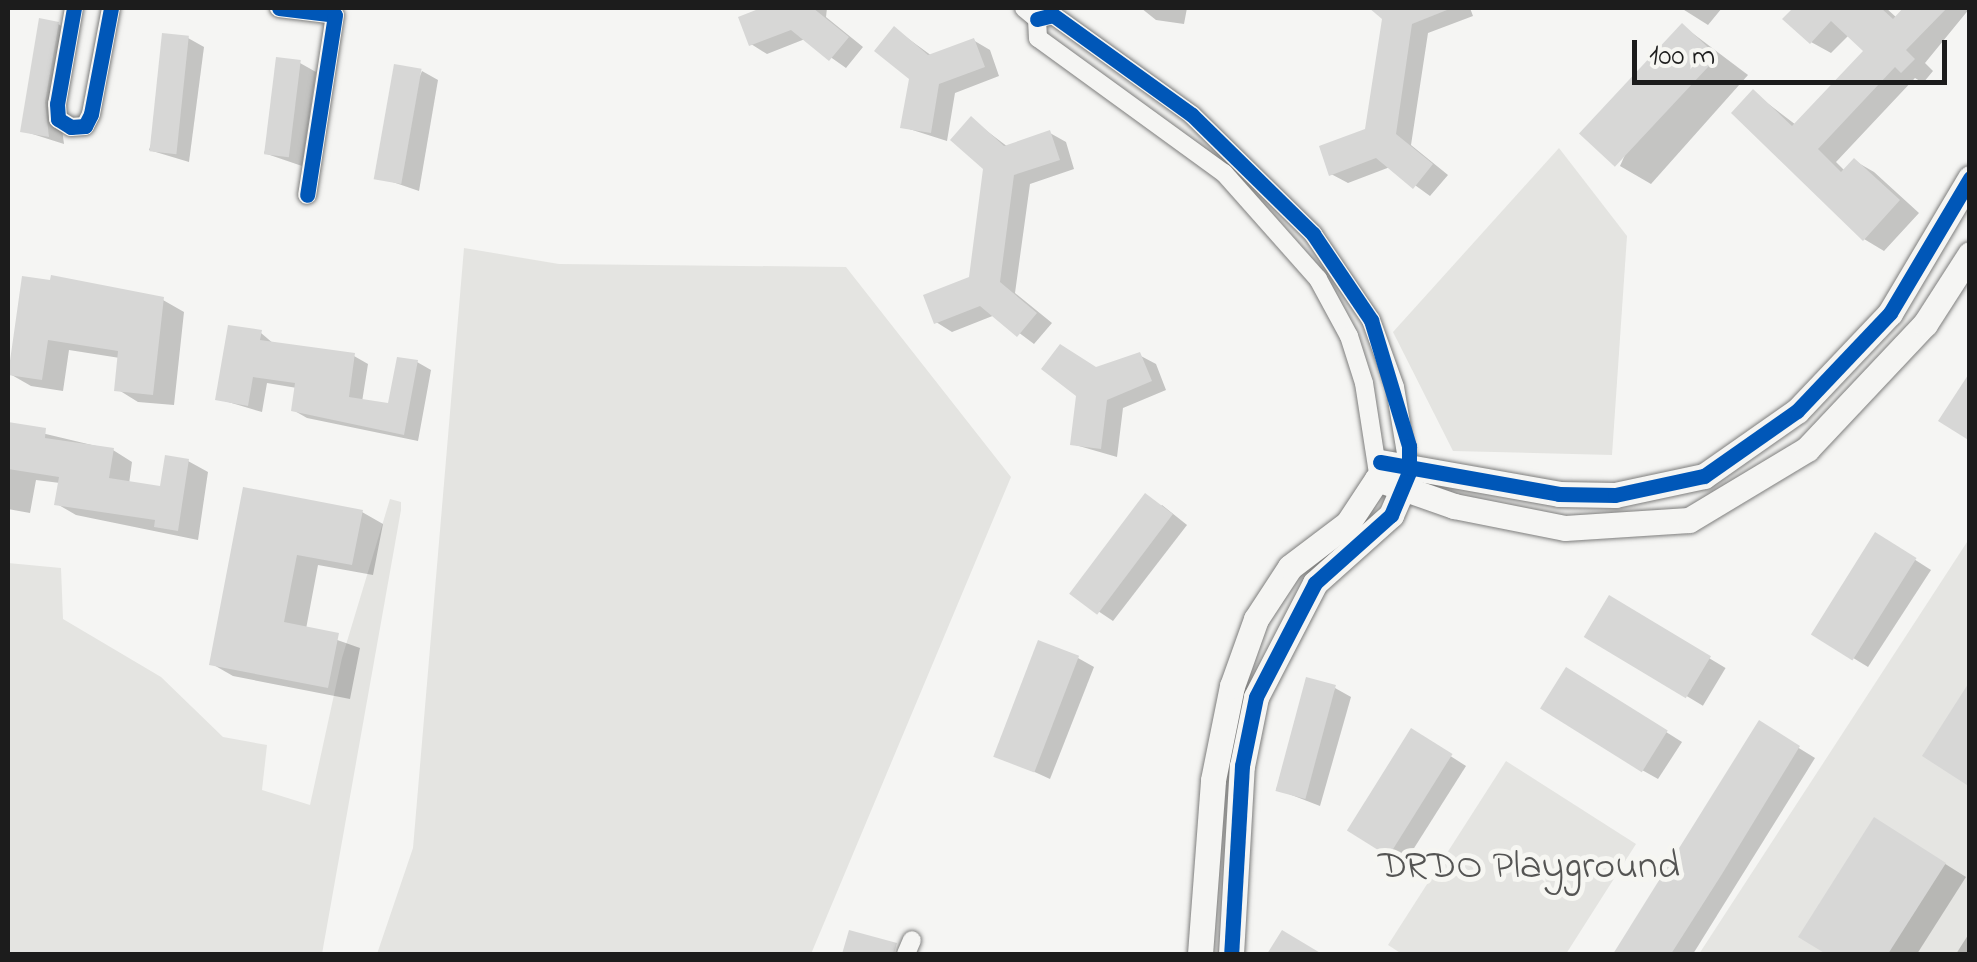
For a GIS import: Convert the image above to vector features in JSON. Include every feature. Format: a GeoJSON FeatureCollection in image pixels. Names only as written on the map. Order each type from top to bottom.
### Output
{"type":"FeatureCollection","features":[{"type":"Feature","properties":{"kind":"street"},"geometry":{"type":"LineString","coordinates":[[74,8],[57,104],[58,120],[71,128],[85,126],[91,114],[111,8]]}},
{"type":"Feature","properties":{"kind":"street"},"geometry":{"type":"LineString","coordinates":[[279,8],[335,14],[308,195]]}},
{"type":"Feature","properties":{"kind":"street"},"geometry":{"type":"LineString","coordinates":[[1200,954],[1213,780],[1232,686],[1256,618],[1290,567],[1348,523],[1378,471],[1349,336],[1318,279],[1224,173],[1038,38],[1031,13],[1054,15],[1192,115],[1260,175],[1345,275],[1371,320],[1395,388],[1406,480],[1369,540],[1316,583],[1256,697],[1242,766],[1231,954]]}},
{"type":"Feature","properties":{"kind":"street"},"geometry":{"type":"LineString","coordinates":[[1111,90],[1125,68]]}},
{"type":"Feature","properties":{"kind":"street"},"geometry":{"type":"LineString","coordinates":[[1406,480],[1596,495],[1704,476],[1796,411],[1890,312],[1970,178]]}},
{"type":"Feature","properties":{"kind":"street"},"geometry":{"type":"LineString","coordinates":[[1378,471],[1406,480],[1454,506],[1564,528],[1688,520],[1807,449],[1925,324],[1970,254]]}},
{"type":"Feature","properties":{"kind":"shaded area"},"geometry":{"type":"Polygon","coordinates":[[[1969,539],[1969,954],[1699,954],[1969,539]]]}},
{"type":"Feature","properties":{"kind":"green space"},"geometry":{"type":"Polygon","coordinates":[[[1559,148],[1627,236],[1612,455],[1453,451],[1393,332],[1559,148]]]}},
{"type":"Feature","properties":{"kind":"green space"},"geometry":{"type":"Polygon","coordinates":[[[464,248],[559,264],[846,267],[1011,477],[811,954],[377,954],[413,848],[464,248]]]}},
{"type":"Feature","properties":{"kind":"green space"},"geometry":{"type":"Polygon","coordinates":[[[390,499],[401,502],[401,510],[322,954],[8,954],[8,563],[61,568],[63,619],[161,677],[223,737],[267,745],[262,790],[310,805],[342,658],[390,499]]]}},
{"type":"Feature","properties":{"kind":"green space","name":"DRDO Playground"},"geometry":{"type":"Polygon","coordinates":[[[1506,761],[1636,844],[1566,954],[1402,954],[1388,945],[1506,761]]]}},
{"type":"Feature","properties":{"kind":"building"},"geometry":{"type":"Polygon","coordinates":[[[761,8],[813,8],[849,37],[829,61],[791,30],[749,46],[738,17],[761,8]]]}},
{"type":"Feature","properties":{"kind":"building"},"geometry":{"type":"Polygon","coordinates":[[[1369,8],[1452,8],[1412,24],[1396,134],[1433,164],[1413,189],[1376,158],[1329,176],[1319,146],[1365,129],[1382,19],[1369,8]]]}},
{"type":"Feature","properties":{"kind":"building"},"geometry":{"type":"Polygon","coordinates":[[[1793,8],[1881,8],[1893,19],[1903,8],[1947,8],[1906,50],[1915,59],[1901,73],[1895,67],[1818,149],[1841,172],[1854,158],[1900,200],[1863,241],[1731,113],[1753,89],[1792,126],[1863,51],[1831,21],[1810,44],[1782,19],[1793,8]]]}},
{"type":"Feature","properties":{"kind":"building"},"geometry":{"type":"Polygon","coordinates":[[[39,18],[59,22],[45,102],[49,137],[20,132],[39,18]]]}},
{"type":"Feature","properties":{"kind":"building"},"geometry":{"type":"Polygon","coordinates":[[[1682,23],[1718,56],[1615,167],[1579,133],[1682,23]]]}},
{"type":"Feature","properties":{"kind":"building"},"geometry":{"type":"Polygon","coordinates":[[[894,26],[928,55],[974,38],[985,67],[939,84],[931,133],[900,128],[909,79],[874,51],[894,26]]]}},
{"type":"Feature","properties":{"kind":"building"},"geometry":{"type":"Polygon","coordinates":[[[162,33],[189,36],[176,154],[150,151],[162,33]]]}},
{"type":"Feature","properties":{"kind":"building"},"geometry":{"type":"Polygon","coordinates":[[[276,57],[301,60],[289,157],[264,154],[276,57]]]}},
{"type":"Feature","properties":{"kind":"building"},"geometry":{"type":"Polygon","coordinates":[[[394,64],[422,69],[401,184],[374,179],[394,64]]]}},
{"type":"Feature","properties":{"kind":"building"},"geometry":{"type":"Polygon","coordinates":[[[971,116],[1004,146],[1050,130],[1060,160],[1014,175],[1000,282],[1037,313],[1017,337],[980,306],[934,324],[923,295],[969,277],[983,169],[950,140],[971,116]]]}},
{"type":"Feature","properties":{"kind":"building"},"geometry":{"type":"Polygon","coordinates":[[[51,275],[164,297],[153,395],[114,391],[118,351],[48,340],[42,380],[8,375],[22,276],[50,280],[51,275]]]}},
{"type":"Feature","properties":{"kind":"building"},"geometry":{"type":"Polygon","coordinates":[[[228,325],[262,330],[260,340],[355,353],[349,397],[388,403],[397,357],[418,360],[404,435],[291,411],[295,383],[253,377],[248,406],[215,400],[228,325]]]}},
{"type":"Feature","properties":{"kind":"building"},"geometry":{"type":"Polygon","coordinates":[[[1060,344],[1096,367],[1140,352],[1152,381],[1107,400],[1101,449],[1070,445],[1076,396],[1041,369],[1060,344]]]}},
{"type":"Feature","properties":{"kind":"building"},"geometry":{"type":"Polygon","coordinates":[[[1970,372],[1970,441],[1938,421],[1970,372]]]}},
{"type":"Feature","properties":{"kind":"building"},"geometry":{"type":"Polygon","coordinates":[[[8,422],[46,428],[45,438],[114,448],[109,478],[160,486],[165,455],[189,459],[178,531],[154,527],[155,520],[54,505],[59,477],[8,469],[8,422]]]}},
{"type":"Feature","properties":{"kind":"building"},"geometry":{"type":"Polygon","coordinates":[[[243,487],[363,510],[352,565],[297,555],[284,622],[339,633],[328,688],[209,665],[243,487]]]}},
{"type":"Feature","properties":{"kind":"building"},"geometry":{"type":"Polygon","coordinates":[[[1145,493],[1173,514],[1097,615],[1069,594],[1145,493]]]}},
{"type":"Feature","properties":{"kind":"building"},"geometry":{"type":"Polygon","coordinates":[[[1875,532],[1917,558],[1852,661],[1811,635],[1875,532]]]}},
{"type":"Feature","properties":{"kind":"building"},"geometry":{"type":"Polygon","coordinates":[[[1609,595],[1711,656],[1686,698],[1584,637],[1609,595]]]}},
{"type":"Feature","properties":{"kind":"building"},"geometry":{"type":"Polygon","coordinates":[[[1038,640],[1079,656],[1034,772],[993,757],[1038,640]]]}},
{"type":"Feature","properties":{"kind":"building"},"geometry":{"type":"Polygon","coordinates":[[[1566,667],[1668,731],[1642,772],[1540,709],[1566,667]]]}},
{"type":"Feature","properties":{"kind":"building"},"geometry":{"type":"Polygon","coordinates":[[[1306,677],[1336,685],[1305,799],[1275,791],[1306,677]]]}},
{"type":"Feature","properties":{"kind":"building"},"geometry":{"type":"Polygon","coordinates":[[[1970,681],[1970,787],[1922,756],[1970,681]]]}},
{"type":"Feature","properties":{"kind":"building"},"geometry":{"type":"Polygon","coordinates":[[[1759,720],[1800,746],[1722,874],[1671,954],[1613,954],[1759,720]]]}},
{"type":"Feature","properties":{"kind":"building"},"geometry":{"type":"Polygon","coordinates":[[[1411,728],[1453,754],[1388,857],[1347,831],[1411,728]]]}},
{"type":"Feature","properties":{"kind":"building"},"geometry":{"type":"Polygon","coordinates":[[[1874,817],[1946,863],[1888,954],[1826,954],[1798,937],[1874,817]]]}},
{"type":"Feature","properties":{"kind":"building"},"geometry":{"type":"Polygon","coordinates":[[[849,930],[897,943],[894,954],[842,954],[849,930]]]}},
{"type":"Feature","properties":{"kind":"building"},"geometry":{"type":"Polygon","coordinates":[[[1282,930],[1322,954],[1267,954],[1282,930]]]}},
{"type":"Feature","properties":{"kind":"cycle path"},"geometry":{"type":"LineString","coordinates":[[74,8],[57,104],[58,119],[71,127],[85,126],[91,114],[111,8]]}},
{"type":"Feature","properties":{"kind":"cycle path"},"geometry":{"type":"LineString","coordinates":[[279,8],[335,15],[307,195]]}},
{"type":"Feature","properties":{"kind":"cycle path"},"geometry":{"type":"LineString","coordinates":[[1037,19],[1053,15],[1192,115],[1313,234],[1371,320],[1409,446],[1409,472],[1391,515],[1315,583],[1256,697],[1242,766],[1231,954]]}},
{"type":"Feature","properties":{"kind":"cycle path"},"geometry":{"type":"LineString","coordinates":[[1380,462],[1559,494],[1615,495],[1704,476],[1797,411],[1890,313],[1970,178]]}}]}
